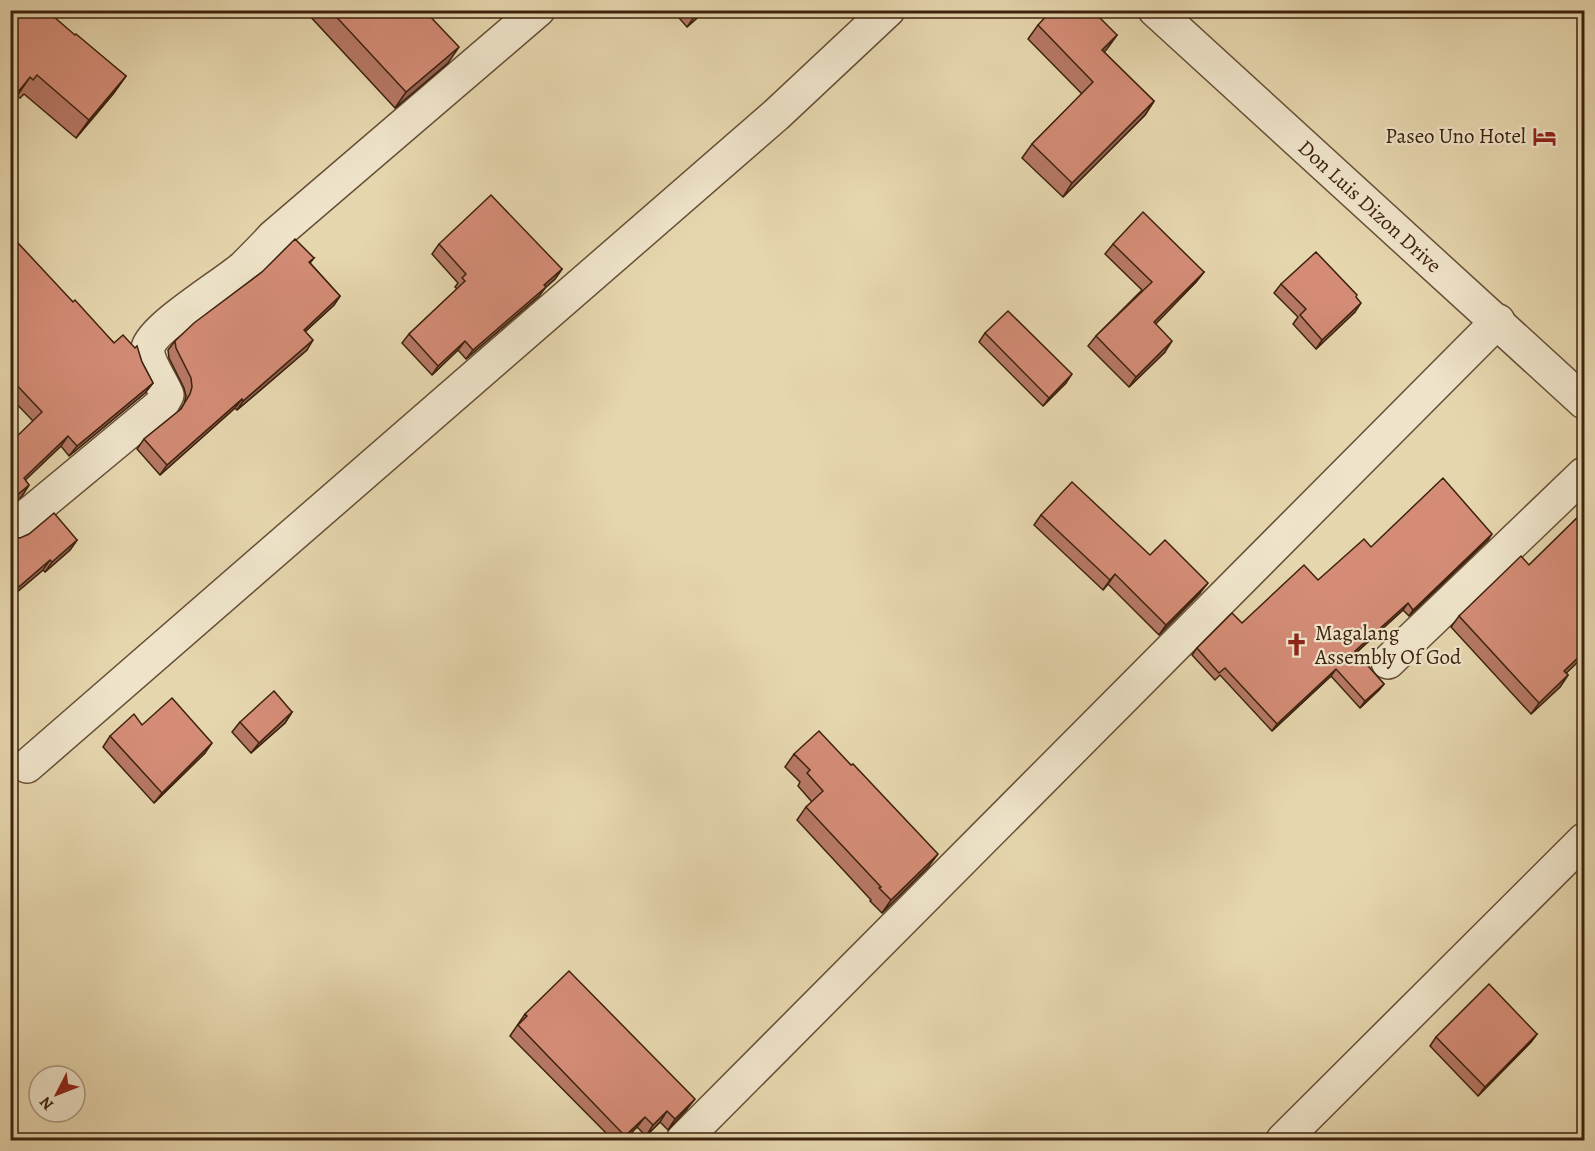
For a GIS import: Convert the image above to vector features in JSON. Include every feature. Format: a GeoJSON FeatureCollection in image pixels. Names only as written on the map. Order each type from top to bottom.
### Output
{"type":"FeatureCollection","features":[{"type":"Feature","properties":{"kind":"street"},"geometry":{"type":"LineString","coordinates":[[10,530],[162,404],[167,395],[149,360],[148,349],[163,328],[243,267],[273,237],[538,10]]}},
{"type":"Feature","properties":{"kind":"street"},"geometry":{"type":"LineString","coordinates":[[27,766],[776,115],[888,10]]}},
{"type":"Feature","properties":{"kind":"street","name":"Don Luis Dizon Drive"},"geometry":{"type":"LineString","coordinates":[[1155,10],[1584,402]]}},
{"type":"Feature","properties":{"kind":"street"},"geometry":{"type":"LineString","coordinates":[[683,1140],[1498,321]]}},
{"type":"Feature","properties":{"kind":"street"},"geometry":{"type":"LineString","coordinates":[[1388,662],[1584,474]]}},
{"type":"Feature","properties":{"kind":"street"},"geometry":{"type":"LineString","coordinates":[[1283,1140],[1584,840]]}},
{"type":"Feature","properties":{"kind":"building"},"geometry":{"type":"Polygon","coordinates":[[[10,10],[46,10],[126,76],[89,120],[37,75],[33,80],[30,77],[10,102],[10,10]]]}},
{"type":"Feature","properties":{"kind":"building"},"geometry":{"type":"Polygon","coordinates":[[[330,10],[424,10],[459,47],[406,92],[330,10]]]}},
{"type":"Feature","properties":{"kind":"building"},"geometry":{"type":"Polygon","coordinates":[[[688,10],[702,10],[694,17],[688,10]]]}},
{"type":"Feature","properties":{"kind":"building"},"geometry":{"type":"Polygon","coordinates":[[[1052,10],[1092,10],[1117,35],[1102,50],[1154,101],[1072,183],[1032,144],[1093,82],[1038,25],[1052,10]]]}},
{"type":"Feature","properties":{"kind":"building"},"geometry":{"type":"Polygon","coordinates":[[[491,195],[562,269],[544,285],[546,287],[473,350],[465,341],[438,366],[409,334],[465,281],[462,278],[466,274],[439,244],[491,195]]]}},
{"type":"Feature","properties":{"kind":"building"},"geometry":{"type":"Polygon","coordinates":[[[1143,212],[1204,272],[1154,322],[1172,341],[1136,377],[1096,336],[1152,282],[1113,244],[1143,212]]]}},
{"type":"Feature","properties":{"kind":"building"},"geometry":{"type":"Polygon","coordinates":[[[295,239],[314,258],[309,262],[340,296],[304,330],[313,340],[167,465],[144,439],[181,409],[190,394],[191,378],[176,348],[175,341],[194,323],[262,272],[295,239]]]}},
{"type":"Feature","properties":{"kind":"building"},"geometry":{"type":"Polygon","coordinates":[[[18,243],[114,343],[123,335],[135,348],[137,346],[153,383],[77,446],[68,436],[24,478],[29,485],[10,501],[10,443],[42,412],[10,378],[10,248],[18,243]]]}},
{"type":"Feature","properties":{"kind":"building"},"geometry":{"type":"Polygon","coordinates":[[[1316,252],[1357,295],[1361,303],[1322,340],[1300,315],[1306,309],[1281,284],[1316,252]]]}},
{"type":"Feature","properties":{"kind":"building"},"geometry":{"type":"Polygon","coordinates":[[[1008,311],[1072,374],[1049,398],[985,333],[1008,311]]]}},
{"type":"Feature","properties":{"kind":"building"},"geometry":{"type":"Polygon","coordinates":[[[1443,478],[1492,534],[1413,610],[1408,603],[1355,651],[1384,684],[1365,701],[1336,669],[1277,724],[1225,668],[1219,673],[1197,648],[1232,613],[1242,623],[1304,565],[1318,580],[1364,539],[1371,547],[1443,478]]]}},
{"type":"Feature","properties":{"kind":"building"},"geometry":{"type":"Polygon","coordinates":[[[1072,482],[1150,555],[1165,540],[1208,583],[1166,625],[1115,574],[1110,580],[1041,515],[1072,482]]]}},
{"type":"Feature","properties":{"kind":"building"},"geometry":{"type":"Polygon","coordinates":[[[1584,511],[1584,652],[1564,671],[1568,675],[1539,703],[1459,616],[1521,556],[1529,565],[1584,511]]]}},
{"type":"Feature","properties":{"kind":"building"},"geometry":{"type":"Polygon","coordinates":[[[54,513],[77,540],[14,591],[10,587],[10,537],[20,538],[29,534],[54,513]]]}},
{"type":"Feature","properties":{"kind":"building"},"geometry":{"type":"Polygon","coordinates":[[[274,691],[292,712],[259,743],[240,722],[274,691]]]}},
{"type":"Feature","properties":{"kind":"building"},"geometry":{"type":"Polygon","coordinates":[[[172,698],[212,743],[162,793],[110,736],[134,714],[142,725],[172,698]]]}},
{"type":"Feature","properties":{"kind":"building"},"geometry":{"type":"Polygon","coordinates":[[[819,731],[938,854],[891,900],[806,807],[823,791],[807,773],[810,770],[794,754],[819,731]]]}},
{"type":"Feature","properties":{"kind":"building"},"geometry":{"type":"Polygon","coordinates":[[[569,971],[695,1099],[675,1119],[667,1111],[653,1125],[645,1117],[625,1136],[518,1025],[527,1016],[525,1014],[569,971]]]}},
{"type":"Feature","properties":{"kind":"building"},"geometry":{"type":"Polygon","coordinates":[[[1489,984],[1537,1034],[1485,1087],[1436,1037],[1489,984]]]}},
{"type":"Feature","properties":{"kind":"place","name":"Paseo Uno Hotel"},"geometry":{"type":"Point","coordinates":[1544,136]}},
{"type":"Feature","properties":{"kind":"place","name":"Magalang Assembly Of God"},"geometry":{"type":"Point","coordinates":[1297,645]}}]}
